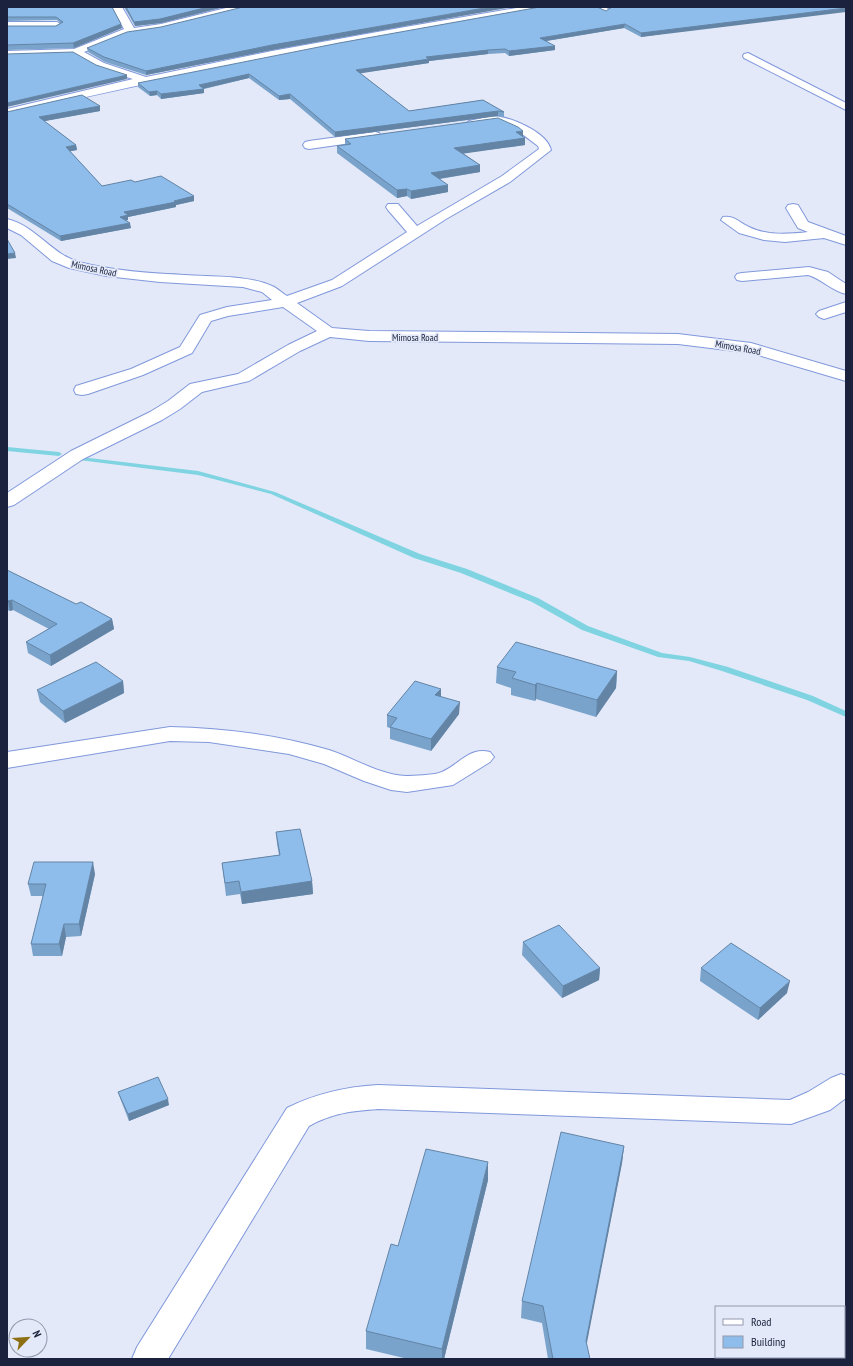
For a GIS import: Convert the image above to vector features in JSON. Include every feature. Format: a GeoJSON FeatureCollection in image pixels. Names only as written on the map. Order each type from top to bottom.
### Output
{"type":"FeatureCollection","features":[{"type":"Feature","properties":{"kind":"street"},"geometry":{"type":"LineString","coordinates":[[117,7],[130,32]]}},
{"type":"Feature","properties":{"kind":"street"},"geometry":{"type":"LineString","coordinates":[[7,54],[76,52],[130,32],[161,27],[242,7]]}},
{"type":"Feature","properties":{"kind":"street"},"geometry":{"type":"LineString","coordinates":[[502,7],[535,8]]}},
{"type":"Feature","properties":{"kind":"street"},"geometry":{"type":"LineString","coordinates":[[7,112],[146,80],[243,60],[535,8]]}},
{"type":"Feature","properties":{"kind":"street"},"geometry":{"type":"LineString","coordinates":[[7,25],[57,24]]}},
{"type":"Feature","properties":{"kind":"street"},"geometry":{"type":"LineString","coordinates":[[76,52],[84,55],[87,60],[96,64],[146,80]]}},
{"type":"Feature","properties":{"kind":"street"},"geometry":{"type":"LineString","coordinates":[[748,56],[846,107]]}},
{"type":"Feature","properties":{"kind":"street"},"geometry":{"type":"LineString","coordinates":[[82,390],[137,372],[186,350],[205,318],[227,312],[285,302],[337,283],[355,273],[415,232],[506,179],[546,148],[520,128],[507,121],[498,120],[464,124]]}},
{"type":"Feature","properties":{"kind":"street"},"geometry":{"type":"LineString","coordinates":[[309,145],[387,134]]}},
{"type":"Feature","properties":{"kind":"street"},"geometry":{"type":"LineString","coordinates":[[393,207],[415,232]]}},
{"type":"Feature","properties":{"kind":"street"},"geometry":{"type":"LineString","coordinates":[[793,208],[803,225],[846,241]]}},
{"type":"Feature","properties":{"kind":"street"},"geometry":{"type":"LineString","coordinates":[[728,220],[745,230],[767,236],[794,238],[826,233]]}},
{"type":"Feature","properties":{"kind":"street","name":"Mimosa Road"},"geometry":{"type":"LineString","coordinates":[[7,224],[26,232],[57,258],[74,265],[106,272],[160,278],[243,283],[267,289],[302,312],[328,332],[369,336],[678,339],[752,348],[846,376]]}},
{"type":"Feature","properties":{"kind":"street"},"geometry":{"type":"LineString","coordinates":[[742,277],[809,271],[823,275],[846,290]]}},
{"type":"Feature","properties":{"kind":"street"},"geometry":{"type":"LineString","coordinates":[[824,314],[846,307]]}},
{"type":"Feature","properties":{"kind":"street"},"geometry":{"type":"LineString","coordinates":[[7,501],[77,455],[156,416],[174,405],[196,388],[243,378],[294,348],[328,332]]}},
{"type":"Feature","properties":{"kind":"street"},"geometry":{"type":"LineString","coordinates":[[7,760],[170,734],[209,735],[292,747],[332,759],[391,782],[407,784],[445,780],[482,757]]}},
{"type":"Feature","properties":{"kind":"street"},"geometry":{"type":"LineString","coordinates":[[149,1359],[298,1116],[316,1107],[340,1099],[378,1097],[790,1112],[819,1101],[841,1086]]}},
{"type":"Feature","properties":{"kind":"building"},"geometry":{"type":"Polygon","coordinates":[[[7,7],[112,7],[121,24],[73,43],[7,45],[7,26],[56,26],[63,22],[56,17],[7,17],[7,7]]]}},
{"type":"Feature","properties":{"kind":"building"},"geometry":{"type":"Polygon","coordinates":[[[126,7],[208,7],[160,19],[134,22],[126,7]]]}},
{"type":"Feature","properties":{"kind":"building"},"geometry":{"type":"Polygon","coordinates":[[[243,7],[490,7],[272,45],[146,71],[104,57],[87,48],[127,32],[161,27],[243,7]]]}},
{"type":"Feature","properties":{"kind":"building"},"geometry":{"type":"Polygon","coordinates":[[[540,7],[597,7],[606,11],[612,7],[846,8],[641,33],[625,24],[540,38],[555,46],[509,51],[505,49],[488,50],[426,57],[429,59],[356,70],[409,111],[483,100],[504,112],[498,111],[335,132],[290,94],[279,96],[249,74],[199,85],[204,89],[161,94],[157,91],[149,92],[138,83],[339,43],[540,7]]]}},
{"type":"Feature","properties":{"kind":"building"},"geometry":{"type":"Polygon","coordinates":[[[73,52],[96,65],[127,75],[7,103],[7,54],[73,52]]]}},
{"type":"Feature","properties":{"kind":"building"},"geometry":{"type":"Polygon","coordinates":[[[82,95],[100,106],[39,117],[76,145],[66,147],[102,186],[131,180],[135,182],[161,176],[194,196],[174,201],[176,202],[124,212],[128,215],[120,217],[130,223],[60,236],[7,204],[7,112],[82,95]]]}},
{"type":"Feature","properties":{"kind":"building"},"geometry":{"type":"Polygon","coordinates":[[[498,118],[518,127],[523,131],[516,132],[525,138],[454,148],[480,165],[431,173],[448,185],[411,191],[407,189],[397,190],[337,146],[351,144],[345,139],[498,118]]]}},
{"type":"Feature","properties":{"kind":"building"},"geometry":{"type":"Polygon","coordinates":[[[7,239],[15,253],[7,254],[7,239]]]}},
{"type":"Feature","properties":{"kind":"building"},"geometry":{"type":"Polygon","coordinates":[[[7,570],[76,604],[81,602],[112,619],[50,655],[26,642],[57,624],[12,600],[7,601],[7,570]]]}},
{"type":"Feature","properties":{"kind":"building"},"geometry":{"type":"Polygon","coordinates":[[[516,642],[617,671],[597,700],[537,683],[535,685],[512,678],[516,672],[497,667],[516,642]]]}},
{"type":"Feature","properties":{"kind":"building"},"geometry":{"type":"Polygon","coordinates":[[[96,662],[123,681],[63,711],[37,690],[96,662]]]}},
{"type":"Feature","properties":{"kind":"building"},"geometry":{"type":"Polygon","coordinates":[[[415,681],[441,689],[435,695],[460,702],[431,739],[390,727],[397,718],[387,715],[415,681]]]}},
{"type":"Feature","properties":{"kind":"building"},"geometry":{"type":"Polygon","coordinates":[[[300,829],[312,881],[241,892],[239,881],[225,883],[222,863],[280,855],[276,832],[300,829]]]}},
{"type":"Feature","properties":{"kind":"building"},"geometry":{"type":"Polygon","coordinates":[[[34,862],[93,862],[79,924],[64,924],[59,944],[31,944],[46,884],[28,884],[34,862]]]}},
{"type":"Feature","properties":{"kind":"building"},"geometry":{"type":"Polygon","coordinates":[[[559,925],[600,968],[563,986],[523,942],[559,925]]]}},
{"type":"Feature","properties":{"kind":"building"},"geometry":{"type":"Polygon","coordinates":[[[731,943],[790,981],[760,1008],[701,968],[731,943]]]}},
{"type":"Feature","properties":{"kind":"building"},"geometry":{"type":"Polygon","coordinates":[[[158,1077],[168,1099],[128,1114],[118,1092],[158,1077]]]}},
{"type":"Feature","properties":{"kind":"building"},"geometry":{"type":"Polygon","coordinates":[[[561,1132],[624,1146],[586,1341],[590,1359],[553,1359],[543,1306],[522,1301],[561,1132]]]}},
{"type":"Feature","properties":{"kind":"building"},"geometry":{"type":"Polygon","coordinates":[[[426,1149],[488,1162],[442,1349],[366,1331],[391,1244],[398,1246],[426,1149]]]}},
{"type":"Feature","properties":{"kind":"waterway"},"geometry":{"type":"LineString","coordinates":[[7,449],[59,454]]}},
{"type":"Feature","properties":{"kind":"waterway"},"geometry":{"type":"LineString","coordinates":[[81,459],[198,473],[273,493],[417,556],[464,571],[535,600],[585,628],[661,655],[690,659],[725,669],[810,698],[846,714]]}}]}
